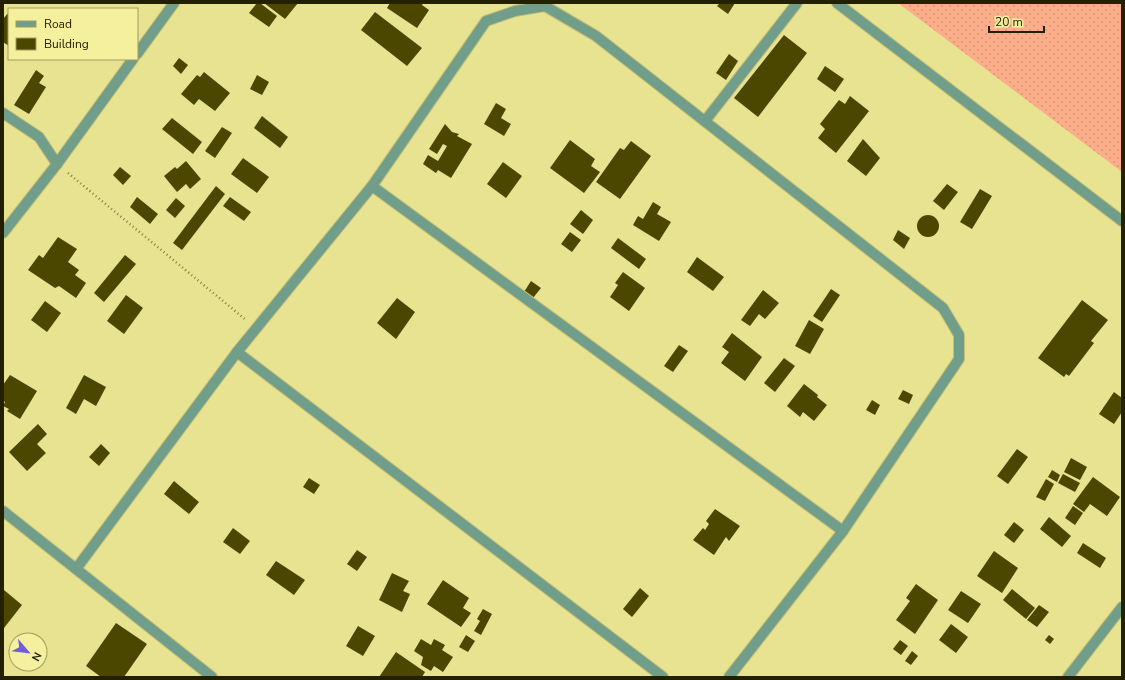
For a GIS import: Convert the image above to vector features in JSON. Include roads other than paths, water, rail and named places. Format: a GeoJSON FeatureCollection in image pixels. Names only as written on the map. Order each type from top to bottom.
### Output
{"type":"FeatureCollection","features":[{"type":"Feature","properties":{"kind":"street"},"geometry":{"type":"LineString","coordinates":[[138,53],[174,3]]}},
{"type":"Feature","properties":{"kind":"street"},"geometry":{"type":"LineString","coordinates":[[705,121],[797,3]]}},
{"type":"Feature","properties":{"kind":"street"},"geometry":{"type":"LineString","coordinates":[[837,3],[1122,221]]}},
{"type":"Feature","properties":{"kind":"street"},"geometry":{"type":"LineString","coordinates":[[76,569],[238,352],[372,186],[486,21],[514,11],[545,6],[596,36],[943,308],[959,335],[959,359],[843,531],[729,677]]}},
{"type":"Feature","properties":{"kind":"street"},"geometry":{"type":"LineString","coordinates":[[3,233],[132,60]]}},
{"type":"Feature","properties":{"kind":"street"},"geometry":{"type":"LineString","coordinates":[[3,113],[39,137],[56,164]]}},
{"type":"Feature","properties":{"kind":"street"},"geometry":{"type":"LineString","coordinates":[[372,186],[843,531]]}},
{"type":"Feature","properties":{"kind":"street"},"geometry":{"type":"LineString","coordinates":[[238,352],[663,677]]}},
{"type":"Feature","properties":{"kind":"street"},"geometry":{"type":"LineString","coordinates":[[3,511],[212,677]]}},
{"type":"Feature","properties":{"kind":"street"},"geometry":{"type":"LineString","coordinates":[[1068,677],[1122,607]]}}]}
